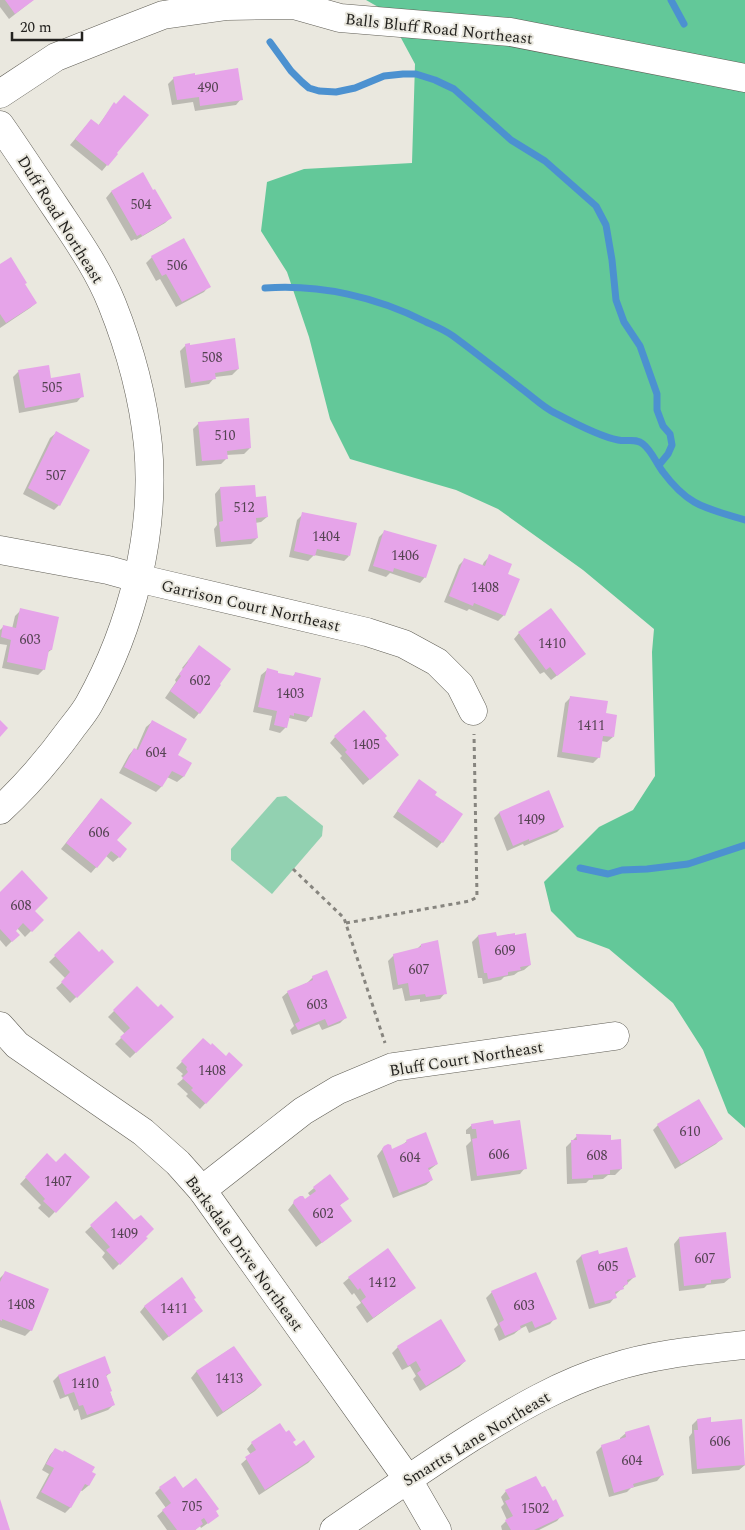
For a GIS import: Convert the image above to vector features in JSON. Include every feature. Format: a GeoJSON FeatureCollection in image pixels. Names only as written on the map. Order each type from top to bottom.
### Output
{"type":"FeatureCollection","features":[{"type":"Feature","properties":{"kind":"street","name":"Balls Bluff Road Northeast"},"geometry":{"type":"LineString","coordinates":[[0,94],[56,57],[163,16],[227,6],[294,5],[340,18],[510,32],[745,78]]}},
{"type":"Feature","properties":{"kind":"street","name":"Duff Road Northeast"},"geometry":{"type":"LineString","coordinates":[[0,125],[73,233],[96,270],[112,304],[133,366],[144,416],[149,470],[144,540],[137,578],[126,620],[112,655],[89,705],[54,753],[0,810]]}},
{"type":"Feature","properties":{"kind":"street","name":"Garrison Court Northeast"},"geometry":{"type":"LineString","coordinates":[[0,550],[108,570],[367,632],[404,644],[437,662],[460,685],[473,711]]}},
{"type":"Feature","properties":{"kind":"street","name":"Barksdale Drive Northeast"},"geometry":{"type":"LineString","coordinates":[[0,1026],[18,1045],[143,1132],[178,1163],[202,1190],[407,1478],[437,1530]]}},
{"type":"Feature","properties":{"kind":"street","name":"Bluff Court Northeast"},"geometry":{"type":"LineString","coordinates":[[202,1190],[303,1111],[338,1090],[393,1067],[615,1036]]}},
{"type":"Feature","properties":{"kind":"street","name":"Smartts Lane Northeast"},"geometry":{"type":"LineString","coordinates":[[334,1530],[407,1478],[519,1408],[562,1386],[611,1368],[662,1355],[745,1345]]}},
{"type":"Feature","properties":{"kind":"path"},"geometry":{"type":"LineString","coordinates":[[346,923],[470,901],[477,897],[473,711]]}},
{"type":"Feature","properties":{"kind":"path"},"geometry":{"type":"LineString","coordinates":[[293,870],[344,918],[393,1067]]}},
{"type":"Feature","properties":{"kind":"green space"},"geometry":{"type":"Polygon","coordinates":[[[366,0],[745,0],[745,1128],[728,1113],[703,1050],[673,1003],[609,949],[577,937],[551,911],[544,882],[599,827],[633,810],[655,776],[652,652],[654,629],[583,570],[498,509],[456,490],[350,459],[330,419],[309,337],[287,272],[261,231],[267,182],[304,169],[412,163],[415,64],[387,12],[366,0]]]}},
{"type":"Feature","properties":{"kind":"green space"},"geometry":{"type":"Polygon","coordinates":[[[286,796],[323,826],[322,836],[272,894],[231,860],[231,849],[277,797],[286,796]]]}},
{"type":"Feature","properties":{"kind":"building"},"geometry":{"type":"Polygon","coordinates":[[[5,0],[34,0],[15,14],[5,0]]]}},
{"type":"Feature","properties":{"kind":"building"},"geometry":{"type":"Polygon","coordinates":[[[238,68],[243,100],[200,106],[199,97],[177,100],[173,77],[238,68]]]}},
{"type":"Feature","properties":{"kind":"building"},"geometry":{"type":"Polygon","coordinates":[[[124,95],[149,115],[108,166],[75,139],[91,119],[99,125],[114,102],[116,104],[124,95]]]}},
{"type":"Feature","properties":{"kind":"building"},"geometry":{"type":"Polygon","coordinates":[[[143,172],[172,218],[142,236],[141,234],[137,236],[111,191],[143,172]]]}},
{"type":"Feature","properties":{"kind":"building"},"geometry":{"type":"Polygon","coordinates":[[[184,238],[211,287],[182,302],[166,274],[162,276],[151,256],[184,238]]]}},
{"type":"Feature","properties":{"kind":"building"},"geometry":{"type":"Polygon","coordinates":[[[11,257],[37,303],[6,323],[0,314],[0,264],[11,257]]]}},
{"type":"Feature","properties":{"kind":"building"},"geometry":{"type":"Polygon","coordinates":[[[235,338],[239,369],[215,373],[216,379],[191,383],[185,344],[190,343],[190,345],[235,338]]]}},
{"type":"Feature","properties":{"kind":"building"},"geometry":{"type":"Polygon","coordinates":[[[49,365],[51,378],[80,373],[84,397],[25,408],[18,370],[49,365]]]}},
{"type":"Feature","properties":{"kind":"building"},"geometry":{"type":"Polygon","coordinates":[[[249,418],[251,448],[227,451],[228,459],[202,461],[198,422],[249,418]]]}},
{"type":"Feature","properties":{"kind":"building"},"geometry":{"type":"Polygon","coordinates":[[[56,431],[90,450],[60,506],[28,488],[56,431]]]}},
{"type":"Feature","properties":{"kind":"building"},"geometry":{"type":"Polygon","coordinates":[[[255,485],[256,497],[266,496],[268,517],[256,518],[258,538],[221,542],[219,522],[223,521],[220,487],[255,485]]]}},
{"type":"Feature","properties":{"kind":"building"},"geometry":{"type":"Polygon","coordinates":[[[302,512],[357,523],[350,556],[317,549],[315,556],[294,551],[302,512]]]}},
{"type":"Feature","properties":{"kind":"building"},"geometry":{"type":"Polygon","coordinates":[[[384,530],[437,545],[426,578],[394,568],[393,572],[373,566],[384,530]]]}},
{"type":"Feature","properties":{"kind":"building"},"geometry":{"type":"Polygon","coordinates":[[[489,554],[512,564],[508,574],[520,579],[505,616],[474,603],[473,606],[449,596],[464,558],[485,566],[489,554]]]}},
{"type":"Feature","properties":{"kind":"building"},"geometry":{"type":"Polygon","coordinates":[[[20,608],[59,617],[52,650],[49,650],[45,670],[7,662],[11,640],[1,637],[3,625],[16,628],[20,608]]]}},
{"type":"Feature","properties":{"kind":"building"},"geometry":{"type":"Polygon","coordinates":[[[551,608],[586,654],[557,676],[550,667],[546,670],[518,632],[551,608]]]}},
{"type":"Feature","properties":{"kind":"building"},"geometry":{"type":"Polygon","coordinates":[[[199,645],[231,669],[200,714],[170,691],[199,645]]]}},
{"type":"Feature","properties":{"kind":"building"},"geometry":{"type":"Polygon","coordinates":[[[267,668],[278,671],[278,673],[294,676],[295,672],[321,678],[312,717],[294,713],[294,716],[290,715],[287,728],[274,725],[277,711],[258,707],[267,668]]]}},
{"type":"Feature","properties":{"kind":"building"},"geometry":{"type":"Polygon","coordinates":[[[570,696],[608,701],[606,713],[617,715],[614,737],[603,736],[600,758],[562,752],[570,696]]]}},
{"type":"Feature","properties":{"kind":"building"},"geometry":{"type":"Polygon","coordinates":[[[364,710],[387,736],[385,738],[399,755],[370,780],[345,752],[347,750],[334,736],[364,710]]]}},
{"type":"Feature","properties":{"kind":"building"},"geometry":{"type":"Polygon","coordinates":[[[0,720],[8,728],[0,737],[0,720]]]}},
{"type":"Feature","properties":{"kind":"building"},"geometry":{"type":"Polygon","coordinates":[[[152,720],[187,739],[178,755],[192,763],[184,777],[172,771],[162,787],[124,767],[134,748],[138,750],[152,720]]]}},
{"type":"Feature","properties":{"kind":"building"},"geometry":{"type":"Polygon","coordinates":[[[419,779],[437,792],[435,795],[463,814],[443,843],[397,811],[419,779]]]}},
{"type":"Feature","properties":{"kind":"building"},"geometry":{"type":"Polygon","coordinates":[[[549,790],[564,827],[513,846],[499,812],[549,790]]]}},
{"type":"Feature","properties":{"kind":"building"},"geometry":{"type":"Polygon","coordinates":[[[101,798],[132,823],[117,840],[127,849],[120,858],[111,851],[97,868],[66,843],[101,798]]]}},
{"type":"Feature","properties":{"kind":"building"},"geometry":{"type":"Polygon","coordinates":[[[22,870],[48,898],[35,911],[44,920],[32,932],[23,923],[16,931],[20,935],[12,942],[0,929],[0,892],[22,870]]]}},
{"type":"Feature","properties":{"kind":"building"},"geometry":{"type":"Polygon","coordinates":[[[79,931],[99,952],[102,949],[114,962],[77,998],[61,982],[70,972],[54,955],[79,931]]]}},
{"type":"Feature","properties":{"kind":"building"},"geometry":{"type":"Polygon","coordinates":[[[496,932],[497,936],[526,933],[531,965],[520,967],[521,970],[508,972],[508,975],[488,979],[487,973],[484,973],[478,935],[496,932]]]}},
{"type":"Feature","properties":{"kind":"building"},"geometry":{"type":"Polygon","coordinates":[[[438,940],[447,994],[426,997],[425,994],[410,996],[408,983],[398,985],[393,954],[421,947],[421,944],[438,940]]]}},
{"type":"Feature","properties":{"kind":"building"},"geometry":{"type":"Polygon","coordinates":[[[327,970],[347,1018],[328,1026],[325,1019],[298,1030],[295,1024],[300,1021],[287,991],[313,980],[312,976],[327,970]]]}},
{"type":"Feature","properties":{"kind":"building"},"geometry":{"type":"Polygon","coordinates":[[[137,986],[158,1007],[161,1004],[174,1017],[136,1053],[120,1037],[130,1028],[113,1010],[137,986]]]}},
{"type":"Feature","properties":{"kind":"building"},"geometry":{"type":"Polygon","coordinates":[[[203,1038],[211,1045],[212,1043],[226,1056],[229,1052],[243,1065],[206,1104],[191,1090],[193,1088],[182,1078],[188,1072],[187,1067],[181,1061],[203,1038]]]}},
{"type":"Feature","properties":{"kind":"building"},"geometry":{"type":"Polygon","coordinates":[[[699,1099],[723,1139],[681,1164],[657,1124],[699,1099]]]}},
{"type":"Feature","properties":{"kind":"building"},"geometry":{"type":"Polygon","coordinates":[[[493,1120],[494,1124],[520,1120],[527,1169],[477,1176],[472,1139],[477,1138],[476,1129],[472,1129],[471,1124],[493,1120]]]}},
{"type":"Feature","properties":{"kind":"building"},"geometry":{"type":"Polygon","coordinates":[[[426,1132],[438,1164],[428,1168],[433,1180],[399,1193],[382,1149],[388,1144],[391,1145],[392,1149],[407,1142],[406,1140],[426,1132]]]}},
{"type":"Feature","properties":{"kind":"building"},"geometry":{"type":"Polygon","coordinates":[[[576,1134],[611,1135],[611,1140],[621,1139],[622,1169],[610,1170],[610,1174],[593,1175],[593,1178],[572,1179],[571,1140],[577,1140],[576,1134]]]}},
{"type":"Feature","properties":{"kind":"building"},"geometry":{"type":"Polygon","coordinates":[[[47,1153],[56,1162],[65,1153],[90,1177],[56,1213],[43,1201],[45,1199],[25,1177],[47,1153]]]}},
{"type":"Feature","properties":{"kind":"building"},"geometry":{"type":"Polygon","coordinates":[[[330,1174],[349,1199],[340,1205],[352,1221],[322,1243],[293,1203],[300,1196],[303,1196],[305,1199],[316,1191],[313,1187],[330,1174]]]}},
{"type":"Feature","properties":{"kind":"building"},"geometry":{"type":"Polygon","coordinates":[[[116,1201],[134,1220],[141,1215],[154,1229],[146,1237],[148,1238],[120,1265],[106,1250],[110,1247],[90,1225],[116,1201]]]}},
{"type":"Feature","properties":{"kind":"building"},"geometry":{"type":"Polygon","coordinates":[[[726,1232],[731,1278],[711,1280],[711,1283],[684,1286],[679,1237],[726,1232]]]}},
{"type":"Feature","properties":{"kind":"building"},"geometry":{"type":"Polygon","coordinates":[[[627,1247],[636,1277],[627,1280],[628,1284],[623,1286],[624,1289],[615,1292],[617,1298],[595,1304],[581,1255],[598,1250],[599,1254],[627,1247]]]}},
{"type":"Feature","properties":{"kind":"building"},"geometry":{"type":"Polygon","coordinates":[[[388,1248],[416,1288],[373,1318],[361,1301],[366,1297],[360,1288],[358,1290],[348,1277],[388,1248]]]}},
{"type":"Feature","properties":{"kind":"building"},"geometry":{"type":"Polygon","coordinates":[[[5,1271],[49,1289],[32,1331],[2,1319],[2,1321],[0,1320],[0,1282],[5,1271]]]}},
{"type":"Feature","properties":{"kind":"building"},"geometry":{"type":"Polygon","coordinates":[[[536,1272],[557,1319],[535,1328],[532,1321],[520,1326],[521,1329],[505,1336],[499,1323],[504,1320],[491,1291],[536,1272]]]}},
{"type":"Feature","properties":{"kind":"building"},"geometry":{"type":"Polygon","coordinates":[[[182,1277],[203,1311],[169,1337],[144,1306],[182,1277]]]}},
{"type":"Feature","properties":{"kind":"building"},"geometry":{"type":"Polygon","coordinates":[[[441,1319],[466,1361],[426,1386],[417,1373],[421,1370],[416,1361],[408,1366],[397,1346],[441,1319]]]}},
{"type":"Feature","properties":{"kind":"building"},"geometry":{"type":"Polygon","coordinates":[[[234,1346],[262,1385],[223,1412],[196,1371],[234,1346]]]}},
{"type":"Feature","properties":{"kind":"building"},"geometry":{"type":"Polygon","coordinates":[[[105,1356],[111,1373],[106,1375],[115,1405],[87,1415],[83,1405],[79,1406],[74,1392],[65,1395],[58,1375],[105,1356]]]}},
{"type":"Feature","properties":{"kind":"building"},"geometry":{"type":"Polygon","coordinates":[[[711,1417],[711,1422],[742,1419],[745,1465],[697,1469],[694,1430],[698,1430],[697,1419],[711,1417]]]}},
{"type":"Feature","properties":{"kind":"building"},"geometry":{"type":"Polygon","coordinates":[[[280,1423],[286,1432],[289,1430],[296,1440],[293,1442],[296,1446],[304,1440],[315,1457],[265,1490],[245,1457],[256,1450],[251,1442],[280,1423]]]}},
{"type":"Feature","properties":{"kind":"building"},"geometry":{"type":"Polygon","coordinates":[[[649,1425],[664,1475],[633,1484],[634,1487],[614,1493],[601,1445],[626,1437],[625,1432],[649,1425]]]}},
{"type":"Feature","properties":{"kind":"building"},"geometry":{"type":"Polygon","coordinates":[[[55,1448],[63,1452],[64,1450],[95,1467],[92,1472],[96,1474],[89,1486],[85,1484],[71,1508],[41,1492],[54,1468],[46,1464],[55,1448]]]}},
{"type":"Feature","properties":{"kind":"building"},"geometry":{"type":"Polygon","coordinates":[[[175,1476],[183,1488],[196,1478],[219,1509],[216,1511],[219,1516],[208,1524],[204,1518],[201,1520],[203,1524],[195,1530],[177,1530],[162,1510],[171,1503],[159,1487],[175,1476]]]}},
{"type":"Feature","properties":{"kind":"building"},"geometry":{"type":"Polygon","coordinates":[[[536,1476],[542,1487],[545,1486],[553,1501],[556,1499],[564,1516],[534,1530],[511,1530],[505,1520],[513,1516],[505,1501],[510,1499],[505,1490],[536,1476]]]}},
{"type":"Feature","properties":{"kind":"building"},"geometry":{"type":"Polygon","coordinates":[[[0,1499],[10,1530],[0,1530],[0,1499]]]}},
{"type":"Feature","properties":{"kind":"waterway"},"geometry":{"type":"LineString","coordinates":[[671,0],[684,24]]}},
{"type":"Feature","properties":{"kind":"waterway"},"geometry":{"type":"LineString","coordinates":[[270,42],[291,71],[309,88],[319,91],[336,92],[355,88],[384,76],[403,74],[416,74],[454,89],[511,140],[545,161],[596,206],[606,225],[616,300],[624,322],[640,346],[657,394],[657,410],[663,426],[670,434],[672,445],[668,454],[659,465]]}},
{"type":"Feature","properties":{"kind":"waterway"},"geometry":{"type":"LineString","coordinates":[[265,288],[306,288],[348,294],[407,313],[440,328],[488,362],[551,411],[603,436],[618,440],[637,441],[643,444],[672,484],[681,493],[699,505],[745,520]]}},
{"type":"Feature","properties":{"kind":"waterway"},"geometry":{"type":"LineString","coordinates":[[580,868],[608,874],[622,870],[688,864],[745,845]]}}]}
